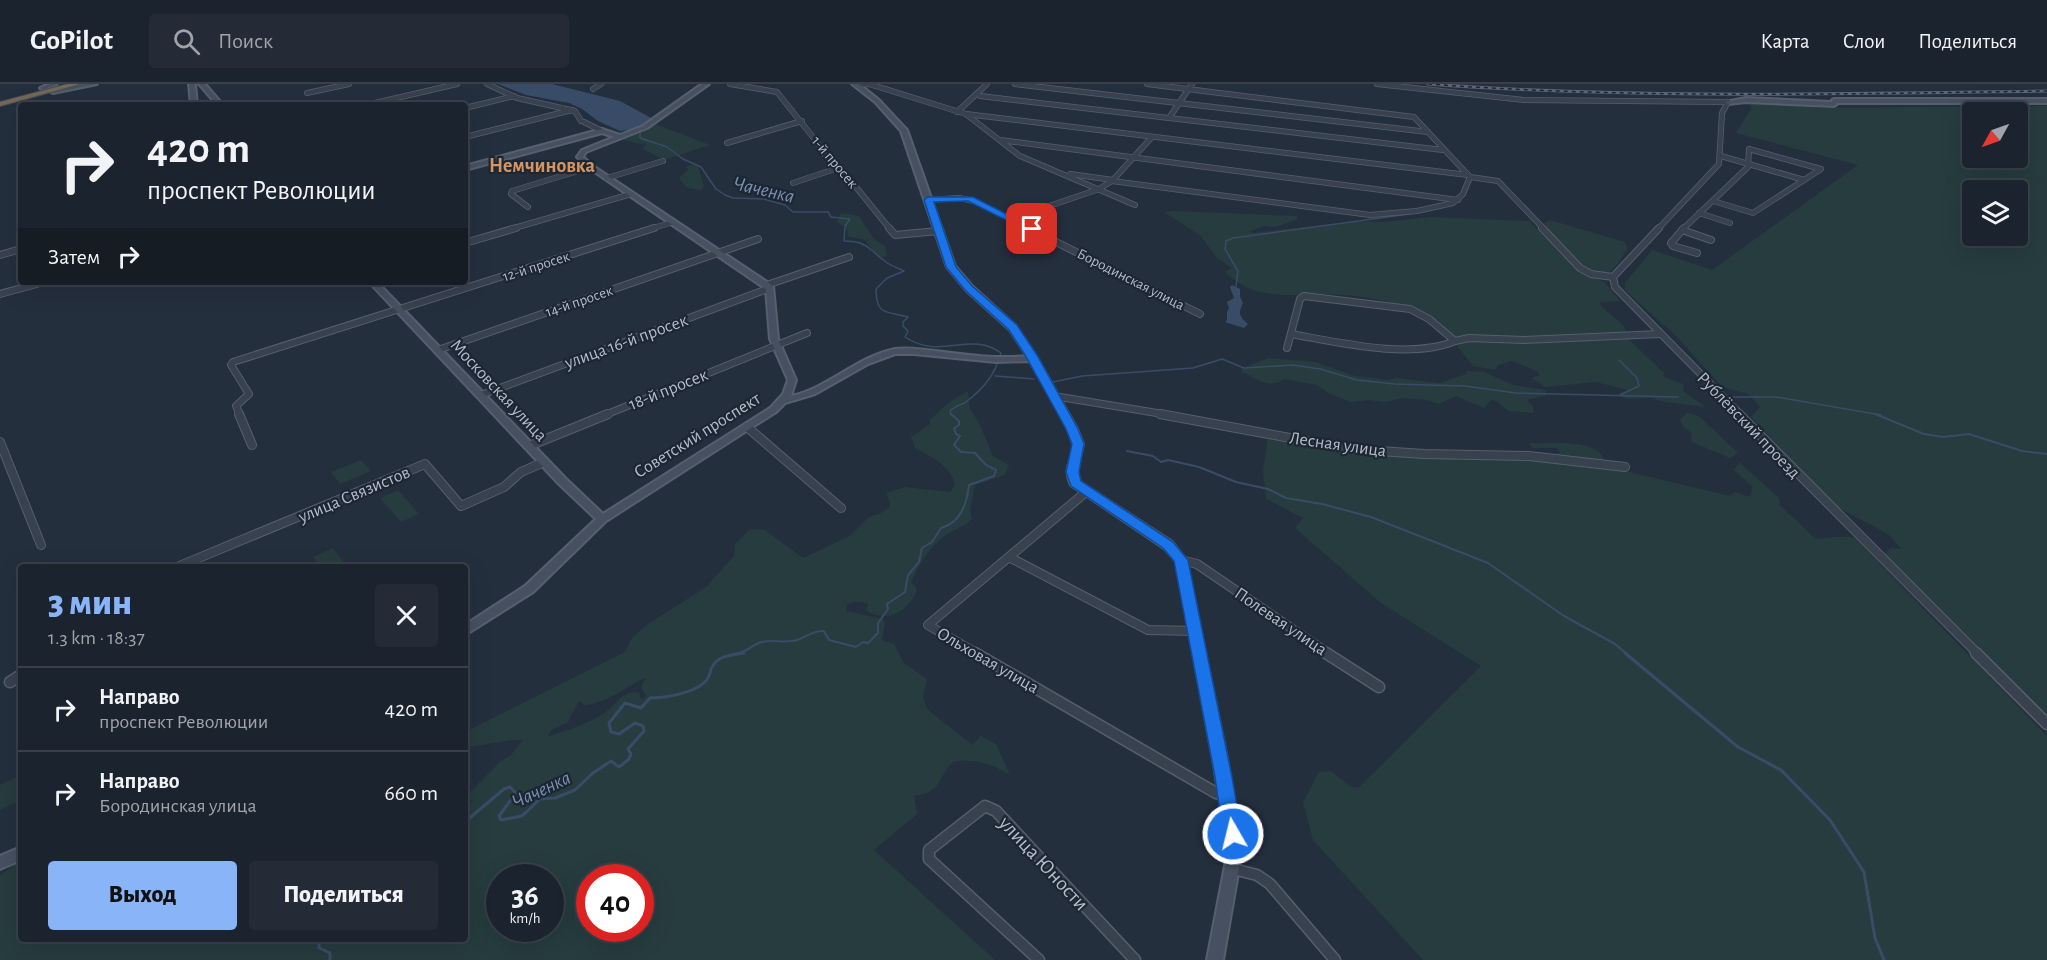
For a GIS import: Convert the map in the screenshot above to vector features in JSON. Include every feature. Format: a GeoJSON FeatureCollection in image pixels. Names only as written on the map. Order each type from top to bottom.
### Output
{"type":"FeatureCollection","features":[{"type":"Feature","properties":{"kind":"highway"},"geometry":{"type":"LineString","coordinates":[[0,104],[78,84]]}},
{"type":"Feature","properties":{"kind":"highway"},"geometry":{"type":"LineString","coordinates":[[0,99],[55,86]]}},
{"type":"Feature","properties":{"kind":"street"},"geometry":{"type":"LineString","coordinates":[[36,94],[55,86],[78,84]]}},
{"type":"Feature","properties":{"kind":"street"},"geometry":{"type":"LineString","coordinates":[[55,86],[94,84]]}},
{"type":"Feature","properties":{"kind":"street"},"geometry":{"type":"LineString","coordinates":[[192,84],[194,102]]}},
{"type":"Feature","properties":{"kind":"street"},"geometry":{"type":"LineString","coordinates":[[202,84],[217,102]]}},
{"type":"Feature","properties":{"kind":"street"},"geometry":{"type":"LineString","coordinates":[[307,93],[349,84]]}},
{"type":"Feature","properties":{"kind":"street"},"geometry":{"type":"LineString","coordinates":[[379,102],[458,84]]}},
{"type":"Feature","properties":{"kind":"street"},"geometry":{"type":"LineString","coordinates":[[487,84],[514,96],[572,110],[577,112],[583,122],[621,137]]}},
{"type":"Feature","properties":{"kind":"street"},"geometry":{"type":"LineString","coordinates":[[593,89],[601,84]]}},
{"type":"Feature","properties":{"kind":"street"},"geometry":{"type":"LineString","coordinates":[[706,84],[645,127],[581,153],[582,160],[769,286]]}},
{"type":"Feature","properties":{"kind":"street","name":"1-й просек"},"geometry":{"type":"LineString","coordinates":[[730,84],[775,90],[802,121],[820,146],[821,151],[895,235],[938,231]]}},
{"type":"Feature","properties":{"kind":"street"},"geometry":{"type":"LineString","coordinates":[[856,85],[869,84],[966,114],[1498,181],[1580,268],[1591,274],[1613,277],[1716,168],[1721,156],[1722,113],[1728,102]]}},
{"type":"Feature","properties":{"kind":"street"},"geometry":{"type":"LineString","coordinates":[[957,112],[987,84]]}},
{"type":"Feature","properties":{"kind":"street"},"geometry":{"type":"LineString","coordinates":[[981,96],[993,84]]}},
{"type":"Feature","properties":{"kind":"street"},"geometry":{"type":"LineString","coordinates":[[1015,84],[1428,132]]}},
{"type":"Feature","properties":{"kind":"street"},"geometry":{"type":"LineString","coordinates":[[1147,84],[1190,86],[1406,114],[1418,118],[1443,150],[1469,176]]}},
{"type":"Feature","properties":{"kind":"street"},"geometry":{"type":"LineString","coordinates":[[1377,84],[1524,100],[1728,102],[1746,100],[1816,103],[2047,101]]}},
{"type":"Feature","properties":{"kind":"street"},"geometry":{"type":"LineString","coordinates":[[856,85],[877,101],[904,130],[951,267],[959,278],[1013,328],[1054,396],[1078,444],[1073,478],[1075,483],[1168,545],[1181,560],[1227,795],[1235,850],[1215,960]]}},
{"type":"Feature","properties":{"kind":"street"},"geometry":{"type":"LineString","coordinates":[[1169,118],[1190,86]]}},
{"type":"Feature","properties":{"kind":"street"},"geometry":{"type":"LineString","coordinates":[[468,107],[514,96]]}},
{"type":"Feature","properties":{"kind":"street"},"geometry":{"type":"LineString","coordinates":[[974,96],[1443,150]]}},
{"type":"Feature","properties":{"kind":"street"},"geometry":{"type":"LineString","coordinates":[[468,135],[572,110]]}},
{"type":"Feature","properties":{"kind":"street"},"geometry":{"type":"LineString","coordinates":[[966,114],[1020,156],[1135,205]]}},
{"type":"Feature","properties":{"kind":"street"},"geometry":{"type":"LineString","coordinates":[[727,142],[802,121]]}},
{"type":"Feature","properties":{"kind":"street"},"geometry":{"type":"LineString","coordinates":[[468,167],[602,131]]}},
{"type":"Feature","properties":{"kind":"street"},"geometry":{"type":"LineString","coordinates":[[1011,219],[1099,189],[1112,180],[1152,137]]}},
{"type":"Feature","properties":{"kind":"street"},"geometry":{"type":"LineString","coordinates":[[1000,140],[1458,200]]}},
{"type":"Feature","properties":{"kind":"street"},"geometry":{"type":"LineString","coordinates":[[1696,253],[1671,243],[1699,213],[1748,167],[1749,148],[1821,169],[1753,213],[1713,201]]}},
{"type":"Feature","properties":{"kind":"street"},"geometry":{"type":"LineString","coordinates":[[1721,156],[1803,180]]}},
{"type":"Feature","properties":{"kind":"street"},"geometry":{"type":"LineString","coordinates":[[607,178],[663,161]]}},
{"type":"Feature","properties":{"kind":"street"},"geometry":{"type":"LineString","coordinates":[[528,207],[511,194],[512,191],[591,167]]}},
{"type":"Feature","properties":{"kind":"street"},"geometry":{"type":"LineString","coordinates":[[793,183],[838,168]]}},
{"type":"Feature","properties":{"kind":"street"},"geometry":{"type":"LineString","coordinates":[[1058,172],[1370,215],[1397,214],[1446,205],[1458,200],[1469,176]]}},
{"type":"Feature","properties":{"kind":"street"},"geometry":{"type":"LineString","coordinates":[[468,242],[631,194]]}},
{"type":"Feature","properties":{"kind":"street","name":"Бородинская улица"},"geometry":{"type":"LineString","coordinates":[[928,200],[970,199],[1200,314]]}},
{"type":"Feature","properties":{"kind":"street"},"geometry":{"type":"LineString","coordinates":[[1699,213],[1730,223]]}},
{"type":"Feature","properties":{"kind":"street","name":"12-й просек"},"geometry":{"type":"LineString","coordinates":[[252,445],[236,406],[249,394],[231,364],[673,222]]}},
{"type":"Feature","properties":{"kind":"street"},"geometry":{"type":"LineString","coordinates":[[1682,230],[1711,240]]}},
{"type":"Feature","properties":{"kind":"street","name":"14-й просек"},"geometry":{"type":"LineString","coordinates":[[438,350],[758,239]]}},
{"type":"Feature","properties":{"kind":"street"},"geometry":{"type":"LineString","coordinates":[[0,255],[18,250]]}},
{"type":"Feature","properties":{"kind":"street","name":"улица 16-й просек"},"geometry":{"type":"LineString","coordinates":[[482,394],[849,257]]}},
{"type":"Feature","properties":{"kind":"street","name":"Рублёвский проезд"},"geometry":{"type":"LineString","coordinates":[[1613,277],[1616,287],[1660,334],[2047,724]]}},
{"type":"Feature","properties":{"kind":"street"},"geometry":{"type":"LineString","coordinates":[[0,294],[33,285]]}},
{"type":"Feature","properties":{"kind":"street","name":"Московская улица"},"geometry":{"type":"LineString","coordinates":[[376,285],[482,394],[544,462],[602,519]]}},
{"type":"Feature","properties":{"kind":"street","name":"Советский проспект"},"geometry":{"type":"LineString","coordinates":[[468,629],[529,589],[602,519],[747,427],[784,400],[792,380],[776,345],[769,286]]}},
{"type":"Feature","properties":{"kind":"street"},"geometry":{"type":"LineString","coordinates":[[1287,348],[1300,299],[1309,296],[1410,309],[1429,319],[1455,341]]}},
{"type":"Feature","properties":{"kind":"street","name":"18-й просек"},"geometry":{"type":"LineString","coordinates":[[529,446],[807,333]]}},
{"type":"Feature","properties":{"kind":"street"},"geometry":{"type":"LineString","coordinates":[[1291,334],[1335,342],[1393,348],[1436,346],[1469,338],[1524,340],[1660,334]]}},
{"type":"Feature","properties":{"kind":"street"},"geometry":{"type":"LineString","coordinates":[[784,400],[801,397],[866,361],[893,352],[994,360],[1033,358]]}},
{"type":"Feature","properties":{"kind":"street","name":"Лесная улица"},"geometry":{"type":"LineString","coordinates":[[1054,396],[1350,449],[1424,454],[1528,456],[1625,467]]}},
{"type":"Feature","properties":{"kind":"street"},"geometry":{"type":"LineString","coordinates":[[747,427],[842,508]]}},
{"type":"Feature","properties":{"kind":"street"},"geometry":{"type":"LineString","coordinates":[[0,442],[40,545]]}},
{"type":"Feature","properties":{"kind":"street","name":"улица Связистов"},"geometry":{"type":"LineString","coordinates":[[184,564],[425,464],[461,506],[504,487],[521,472],[544,462]]}},
{"type":"Feature","properties":{"kind":"street","name":"Ольховая улица"},"geometry":{"type":"LineString","coordinates":[[1086,492],[928,626],[1216,793],[1227,795]]}},
{"type":"Feature","properties":{"kind":"street"},"geometry":{"type":"LineString","coordinates":[[1009,557],[1148,630],[1196,631]]}},
{"type":"Feature","properties":{"kind":"street","name":"Полевая улица"},"geometry":{"type":"LineString","coordinates":[[1181,560],[1197,564],[1276,620],[1380,687]]}},
{"type":"Feature","properties":{"kind":"street"},"geometry":{"type":"LineString","coordinates":[[10,682],[18,677]]}},
{"type":"Feature","properties":{"kind":"street","name":"улица Юности"},"geometry":{"type":"LineString","coordinates":[[1039,960],[929,859],[929,850],[986,806],[996,811],[1135,960]]}},
{"type":"Feature","properties":{"kind":"street"},"geometry":{"type":"LineString","coordinates":[[0,863],[18,854]]}},
{"type":"Feature","properties":{"kind":"street"},"geometry":{"type":"LineString","coordinates":[[1233,869],[1257,875],[1270,884],[1335,960]]}},
{"type":"Feature","properties":{"kind":"green space"},"geometry":{"type":"Polygon","coordinates":[[[1750,102],[1825,108],[1962,107],[1962,168],[2028,168],[2028,106],[2047,106],[2047,716],[1884,555],[1890,548],[1901,549],[1888,534],[1835,506],[1751,417],[1760,407],[1748,394],[1722,387],[1678,338],[1625,290],[1625,283],[1652,250],[1712,270],[1858,165],[1736,133],[1751,109],[1750,102]]]}},
{"type":"Feature","properties":{"kind":"green space"},"geometry":{"type":"Polygon","coordinates":[[[653,124],[710,145],[664,160],[643,149],[646,144],[634,139],[645,144],[621,140],[653,124]]]}},
{"type":"Feature","properties":{"kind":"green space"},"geometry":{"type":"Polygon","coordinates":[[[686,166],[698,166],[704,186],[701,190],[687,188],[679,178],[688,170],[686,166]]]}},
{"type":"Feature","properties":{"kind":"green space"},"geometry":{"type":"Polygon","coordinates":[[[1164,212],[1297,216],[1297,219],[1276,227],[1264,226],[1249,232],[1253,233],[1360,221],[1382,222],[1431,217],[1529,221],[1576,269],[1604,282],[1620,301],[1600,302],[1601,306],[1623,325],[1626,332],[1624,335],[1664,373],[1663,376],[1684,385],[1683,391],[1706,407],[1664,402],[1651,398],[1627,399],[1621,397],[1620,393],[1627,390],[1596,382],[1545,387],[1532,378],[1540,375],[1537,371],[1512,361],[1498,365],[1495,370],[1473,366],[1457,346],[1461,341],[1448,330],[1421,313],[1377,299],[1328,294],[1281,295],[1252,289],[1238,283],[1225,272],[1232,268],[1216,257],[1201,236],[1164,212]]]}},
{"type":"Feature","properties":{"kind":"green space"},"geometry":{"type":"Polygon","coordinates":[[[841,213],[859,216],[874,239],[885,246],[887,256],[879,258],[865,240],[847,236],[848,232],[844,226],[837,222],[841,213]]]}},
{"type":"Feature","properties":{"kind":"green space"},"geometry":{"type":"Polygon","coordinates":[[[1550,220],[1625,242],[1627,249],[1613,269],[1604,273],[1595,272],[1575,259],[1556,239],[1544,223],[1550,220]]]}},
{"type":"Feature","properties":{"kind":"green space"},"geometry":{"type":"Polygon","coordinates":[[[1268,358],[1315,362],[1355,376],[1387,380],[1397,378],[1440,383],[1466,374],[1467,371],[1484,372],[1513,385],[1545,390],[1546,396],[1529,399],[1528,402],[1533,406],[1533,413],[1508,411],[1497,401],[1491,400],[1484,408],[1456,396],[1439,404],[1427,400],[1402,398],[1387,402],[1369,400],[1351,402],[1328,393],[1317,385],[1284,379],[1268,383],[1242,372],[1241,369],[1268,358]]]}},
{"type":"Feature","properties":{"kind":"green space"},"geometry":{"type":"Polygon","coordinates":[[[968,391],[970,409],[979,423],[993,456],[1009,465],[1005,475],[975,485],[970,510],[972,519],[943,537],[929,552],[911,582],[917,589],[914,597],[904,609],[882,616],[866,610],[868,604],[857,602],[847,605],[846,611],[882,619],[885,623],[882,640],[894,644],[904,663],[927,679],[923,696],[927,709],[972,745],[981,736],[996,744],[1010,775],[983,763],[953,762],[930,792],[914,796],[917,814],[874,850],[995,960],[0,960],[0,875],[18,862],[18,942],[468,942],[468,805],[474,800],[468,800],[468,794],[500,762],[511,755],[523,740],[468,747],[468,730],[625,652],[632,638],[645,626],[706,587],[734,556],[735,544],[750,529],[765,530],[803,558],[850,536],[869,517],[889,508],[890,502],[886,493],[905,487],[950,492],[955,485],[949,472],[940,463],[915,448],[911,437],[930,424],[930,420],[949,402],[968,391]],[[645,678],[593,704],[585,705],[579,701],[567,723],[551,730],[548,736],[577,727],[597,717],[627,694],[639,692],[641,699],[646,696],[641,688],[645,678]]]}},
{"type":"Feature","properties":{"kind":"green space"},"geometry":{"type":"Polygon","coordinates":[[[1687,413],[1699,416],[1738,453],[1730,458],[1692,442],[1691,432],[1684,428],[1680,420],[1687,413]]]}},
{"type":"Feature","properties":{"kind":"green space"},"geometry":{"type":"Polygon","coordinates":[[[1268,437],[1363,455],[1371,453],[1530,459],[1621,470],[1730,496],[1735,492],[1750,497],[1753,487],[1734,470],[1739,462],[1779,498],[1780,505],[1816,539],[1855,538],[2047,736],[2047,960],[1423,960],[1313,840],[1303,802],[1319,772],[1331,771],[1351,787],[1358,788],[1481,666],[1381,603],[1295,528],[1303,518],[1266,499],[1263,470],[1268,437]]]}},
{"type":"Feature","properties":{"kind":"green space"},"geometry":{"type":"Polygon","coordinates":[[[1530,443],[1583,445],[1600,453],[1604,460],[1602,462],[1545,455],[1560,453],[1557,448],[1532,448],[1530,443]]]}},
{"type":"Feature","properties":{"kind":"green space"},"geometry":{"type":"Polygon","coordinates":[[[361,460],[371,471],[340,484],[331,472],[361,460]]]}},
{"type":"Feature","properties":{"kind":"green space"},"geometry":{"type":"Polygon","coordinates":[[[398,490],[419,514],[401,522],[380,498],[398,490]]]}},
{"type":"Feature","properties":{"kind":"green space"},"geometry":{"type":"Polygon","coordinates":[[[333,548],[345,564],[319,564],[313,557],[333,548]]]}},
{"type":"Feature","properties":{"kind":"green space"},"geometry":{"type":"Polygon","coordinates":[[[18,776],[18,801],[0,810],[0,785],[18,776]]]}},
{"type":"Feature","properties":{"kind":"water"},"geometry":{"type":"Polygon","coordinates":[[[498,84],[552,84],[620,101],[653,119],[635,129],[620,131],[598,121],[569,103],[526,95],[498,84]]]}},
{"type":"Feature","properties":{"kind":"water"},"geometry":{"type":"Polygon","coordinates":[[[1232,285],[1240,289],[1243,303],[1240,315],[1248,324],[1244,328],[1225,322],[1229,308],[1227,302],[1234,298],[1230,287],[1232,285]]]}},
{"type":"Feature","properties":{"kind":"waterway","name":"Чаченка"},"geometry":{"type":"LineString","coordinates":[[640,132],[640,138],[667,147],[683,159],[701,167],[716,189],[725,195],[733,198],[764,199],[785,205],[793,212],[828,212],[831,217],[850,219],[845,226],[844,241],[863,244],[888,263],[904,271],[887,278],[876,289],[878,304],[884,311],[908,317],[903,322],[903,326],[908,331],[905,337],[918,344],[931,346],[978,344],[1001,353],[996,368],[988,380],[966,402],[950,411],[951,415]]}},
{"type":"Feature","properties":{"kind":"waterway"},"geometry":{"type":"LineString","coordinates":[[1236,286],[1238,271],[1225,249],[1226,241],[1233,238],[1417,213]]}},
{"type":"Feature","properties":{"kind":"waterway"},"geometry":{"type":"LineString","coordinates":[[1053,382],[1082,376],[1193,368],[1222,359],[1244,368],[1293,365],[1320,369],[1357,380],[1395,384],[1465,386],[1516,393],[1678,397]]}},
{"type":"Feature","properties":{"kind":"waterway"},"geometry":{"type":"LineString","coordinates":[[1619,360],[1637,378],[1639,386],[1620,395]]}},
{"type":"Feature","properties":{"kind":"waterway"},"geometry":{"type":"LineString","coordinates":[[995,376],[1034,379]]}},
{"type":"Feature","properties":{"kind":"waterway"},"geometry":{"type":"LineString","coordinates":[[1731,397],[1776,397],[1881,415]]}},
{"type":"Feature","properties":{"kind":"waterway","name":"Чаченка"},"geometry":{"type":"LineString","coordinates":[[733,654],[764,642],[792,641],[820,631],[824,631],[829,640],[856,647],[863,642],[868,643],[878,633],[878,623],[888,609],[887,604],[905,592],[908,575],[919,562],[922,548],[932,542],[941,528],[958,517],[964,506],[969,485],[994,476],[996,470],[986,465],[975,453],[961,452],[954,445],[960,436],[956,434],[954,428],[959,425],[959,421],[951,414]]}},
{"type":"Feature","properties":{"kind":"waterway"},"geometry":{"type":"LineString","coordinates":[[1875,414],[1924,434],[1943,437],[1969,434],[2022,451],[2047,454]]}},
{"type":"Feature","properties":{"kind":"waterway"},"geometry":{"type":"LineString","coordinates":[[1127,451],[1153,456],[1161,462],[1168,460],[1199,467],[1236,482],[1268,489],[1286,498],[1322,504],[1371,517],[1488,563],[1564,616],[1615,644],[1627,654]]}},
{"type":"Feature","properties":{"kind":"waterway","name":"Чаченка"},"geometry":{"type":"LineString","coordinates":[[468,819],[504,789],[510,787],[516,793],[499,816],[501,820],[522,816],[540,799],[555,798],[575,790],[593,773],[611,761],[619,767],[629,759],[631,754],[628,749],[644,731],[643,726],[635,723],[619,734],[611,732],[609,723],[625,703],[641,708],[650,698],[687,692],[700,686],[706,680],[717,661],[725,656],[744,653]]}},
{"type":"Feature","properties":{"kind":"waterway"},"geometry":{"type":"LineString","coordinates":[[1625,653],[1738,747],[1781,770],[1830,820],[1864,872],[1875,938],[1884,960]]}},
{"type":"Feature","properties":{"kind":"waterway","name":"Чаченка"},"geometry":{"type":"LineString","coordinates":[[319,942],[319,948],[330,953],[330,960]]}},
{"type":"Feature","properties":{"kind":"railway"},"geometry":{"type":"LineString","coordinates":[[1428,84],[1660,94],[2047,91]]}},
{"type":"Feature","properties":{"kind":"district","name":"Немчиновка"},"geometry":{"type":"Point","coordinates":[542,165]}},
{"type":"Feature","properties":{"kind":"route"},"geometry":{"type":"LineString","coordinates":[[1032,229],[970,199],[928,200],[951,267],[969,288],[1004,318],[1023,341],[1072,429],[1078,444],[1072,472],[1075,483],[1160,539],[1176,552],[1181,560],[1233,834]]}}]}
